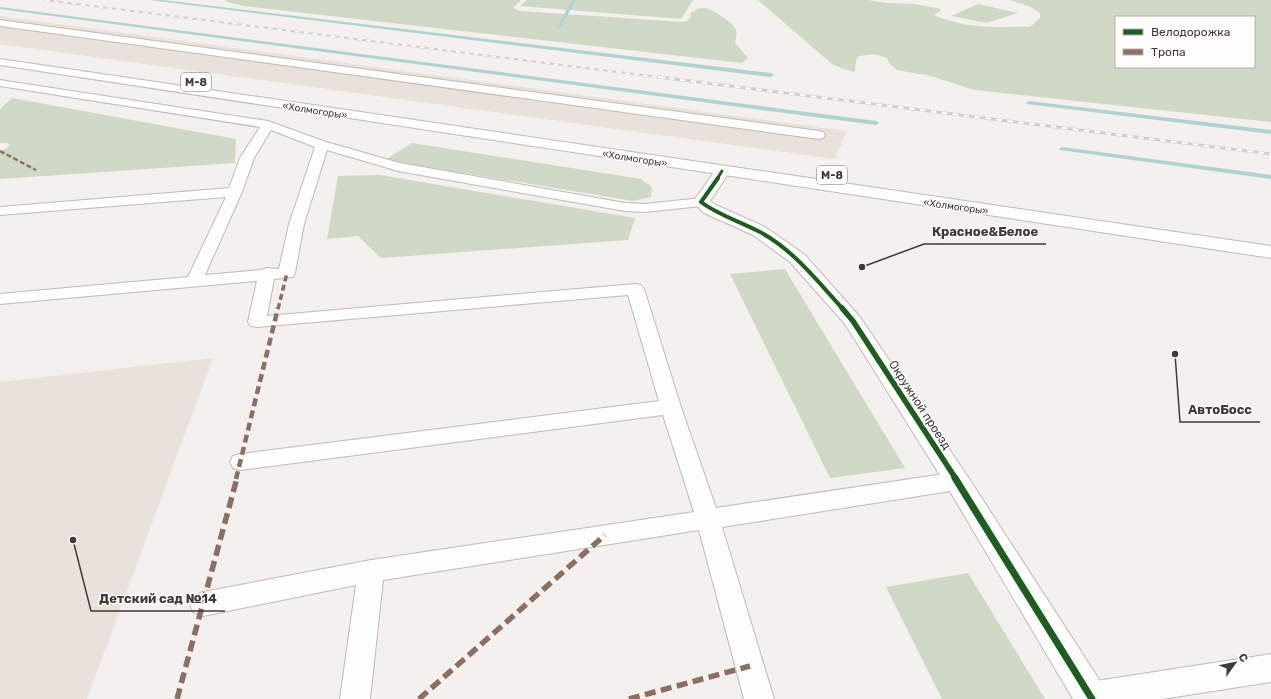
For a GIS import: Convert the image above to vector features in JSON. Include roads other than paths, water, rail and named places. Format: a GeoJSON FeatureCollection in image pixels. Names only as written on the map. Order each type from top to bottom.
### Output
{"type":"FeatureCollection","features":[{"type":"Feature","properties":{"kind":"main road","name":"«Холмогоры»"},"geometry":{"type":"LineString","coordinates":[[0,54],[720,160],[1271,238]]}},
{"type":"Feature","properties":{"kind":"main road","name":"«Холмогоры»"},"geometry":{"type":"LineString","coordinates":[[0,62],[1271,252]]}},
{"type":"Feature","properties":{"kind":"main road"},"geometry":{"type":"LineString","coordinates":[[701,202],[722,171]]}},
{"type":"Feature","properties":{"kind":"main road","name":"Окружной проезд"},"geometry":{"type":"LineString","coordinates":[[701,202],[722,215],[759,231],[797,258],[853,321],[957,481],[1091,698]]}},
{"type":"Feature","properties":{"kind":"lane"},"geometry":{"type":"LineString","coordinates":[[0,23],[819,135]]}},
{"type":"Feature","properties":{"kind":"lane"},"geometry":{"type":"LineString","coordinates":[[6,87],[268,125],[322,145],[398,167],[625,206],[645,208],[701,202]]}},
{"type":"Feature","properties":{"kind":"lane"},"geometry":{"type":"LineString","coordinates":[[194,281],[235,192],[247,158],[268,125]]}},
{"type":"Feature","properties":{"kind":"lane"},"geometry":{"type":"LineString","coordinates":[[0,299],[268,273],[287,273],[289,248],[322,145]]}},
{"type":"Feature","properties":{"kind":"lane"},"geometry":{"type":"LineString","coordinates":[[0,210],[235,192]]}},
{"type":"Feature","properties":{"kind":"lane"},"geometry":{"type":"LineString","coordinates":[[268,273],[257,322],[635,289],[708,519],[759,699]]}},
{"type":"Feature","properties":{"kind":"lane"},"geometry":{"type":"LineString","coordinates":[[241,462],[671,406]]}},
{"type":"Feature","properties":{"kind":"lane"},"geometry":{"type":"LineString","coordinates":[[203,604],[371,571],[957,481]]}},
{"type":"Feature","properties":{"kind":"lane"},"geometry":{"type":"LineString","coordinates":[[355,699],[371,571]]}},
{"type":"Feature","properties":{"kind":"lane"},"geometry":{"type":"LineString","coordinates":[[1091,698],[1271,668]]}},
{"type":"Feature","properties":{"kind":"waterway"},"geometry":{"type":"LineString","coordinates":[[152,0],[771,75]]}},
{"type":"Feature","properties":{"kind":"waterway"},"geometry":{"type":"LineString","coordinates":[[558,28],[574,0]]}},
{"type":"Feature","properties":{"kind":"waterway"},"geometry":{"type":"LineString","coordinates":[[0,8],[876,123]]}},
{"type":"Feature","properties":{"kind":"waterway"},"geometry":{"type":"LineString","coordinates":[[1029,103],[1271,132]]}},
{"type":"Feature","properties":{"kind":"waterway"},"geometry":{"type":"LineString","coordinates":[[1062,149],[1271,177]]}},
{"type":"Feature","properties":{"kind":"railway"},"geometry":{"type":"LineString","coordinates":[[45,0],[666,78]]}},
{"type":"Feature","properties":{"kind":"railway"},"geometry":{"type":"LineString","coordinates":[[658,77],[1271,154]]}},
{"type":"Feature","properties":{"kind":"place","name":"Красное&Белое"},"geometry":{"type":"Point","coordinates":[862,267]}},
{"type":"Feature","properties":{"kind":"place","name":"АвтоБосс"},"geometry":{"type":"Point","coordinates":[1175,354]}},
{"type":"Feature","properties":{"kind":"place","name":"Детский сад №14"},"geometry":{"type":"Point","coordinates":[73,540]}}]}
